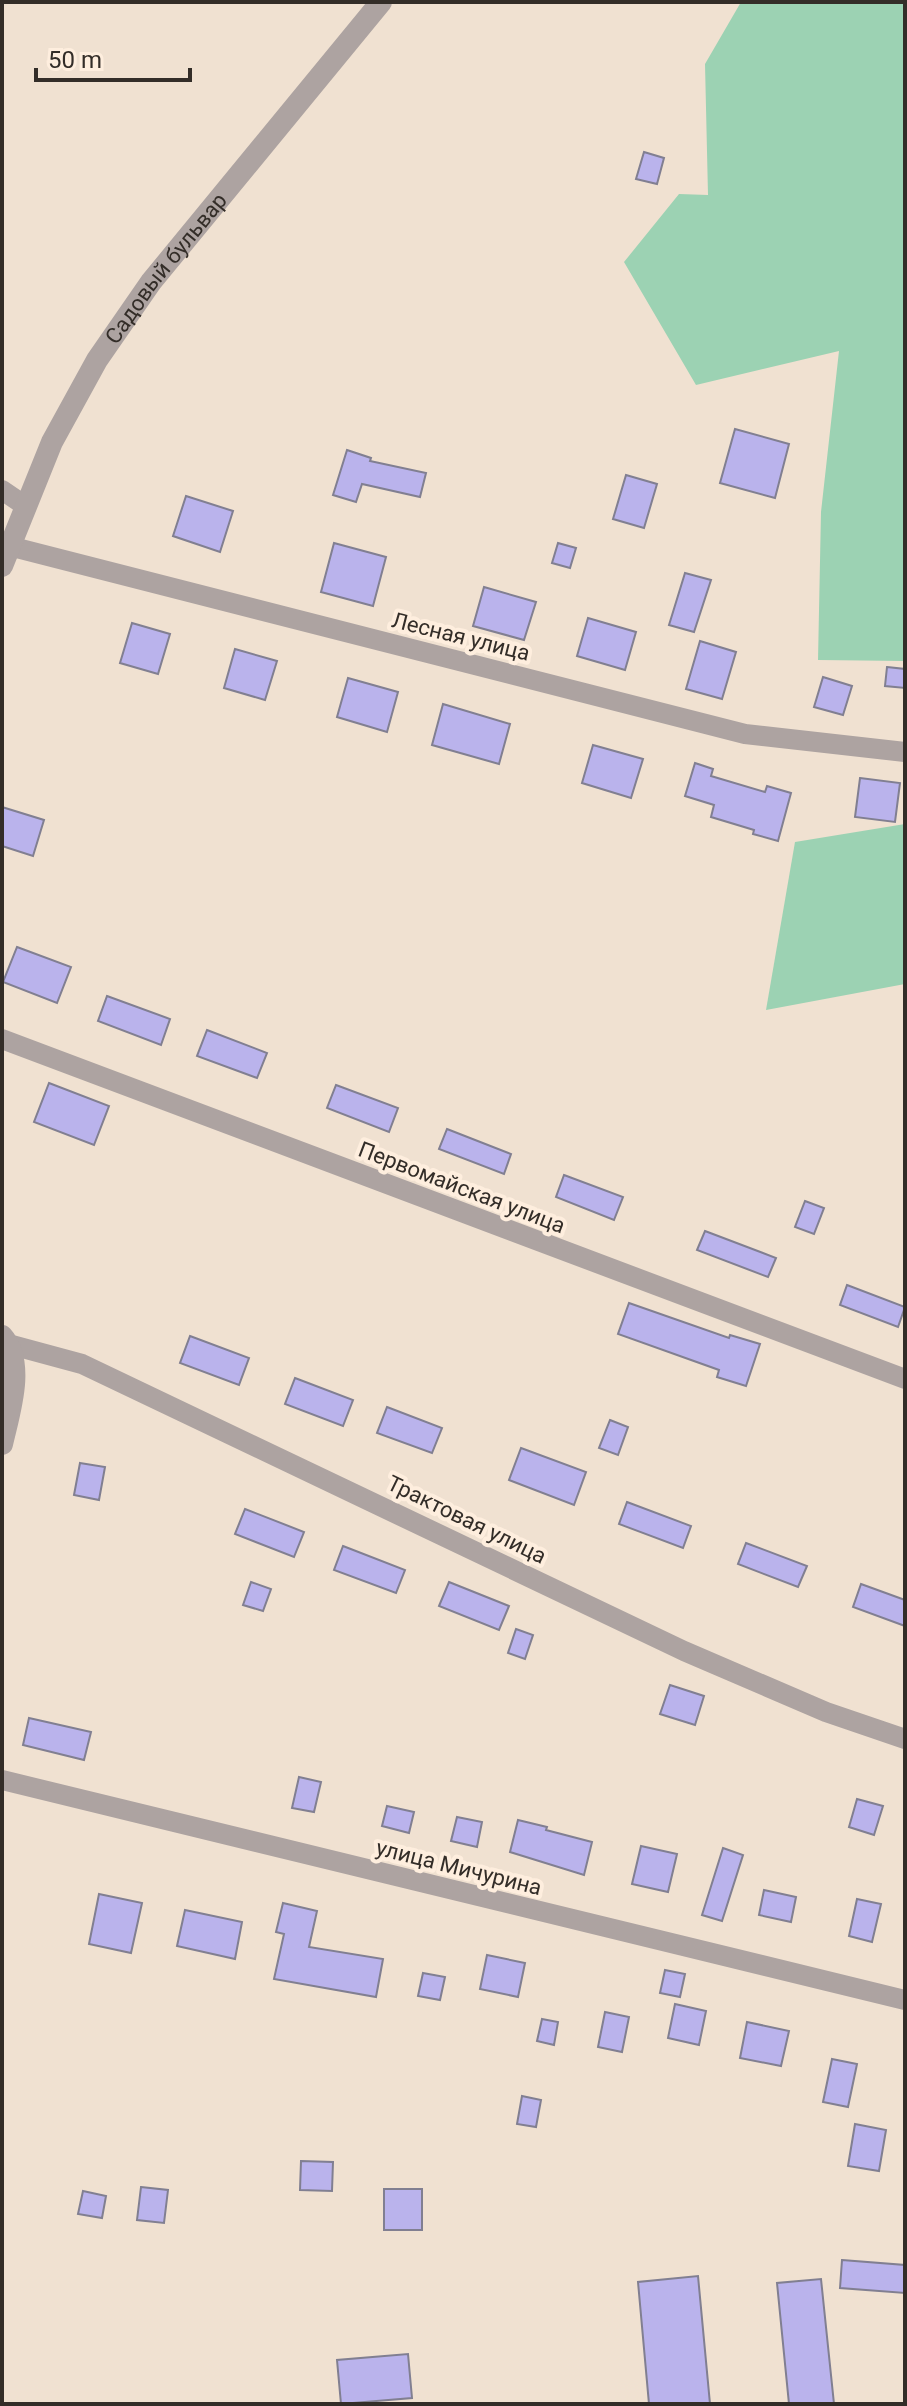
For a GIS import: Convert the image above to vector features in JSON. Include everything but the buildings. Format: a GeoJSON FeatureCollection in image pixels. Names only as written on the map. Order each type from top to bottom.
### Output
{"type":"FeatureCollection","features":[{"type":"Feature","properties":{"kind":"street","name":"Садовый бульвар"},"geometry":{"type":"LineString","coordinates":[[5,556],[52,442],[79,390],[151,282],[381,2]]}},
{"type":"Feature","properties":{"kind":"street"},"geometry":{"type":"LineString","coordinates":[[2,490],[24,505]]}},
{"type":"Feature","properties":{"kind":"street","name":"Лесная улица"},"geometry":{"type":"LineString","coordinates":[[5,556],[745,734],[905,752]]}},
{"type":"Feature","properties":{"kind":"street","name":"Первомайская улица"},"geometry":{"type":"LineString","coordinates":[[2,1039],[905,1379]]}},
{"type":"Feature","properties":{"kind":"street"},"geometry":{"type":"LineString","coordinates":[[2,1444],[14,1376],[5,1340]]}},
{"type":"Feature","properties":{"kind":"street","name":"Трактовая улица"},"geometry":{"type":"LineString","coordinates":[[5,1340],[82,1364],[684,1651],[826,1712],[905,1739]]}},
{"type":"Feature","properties":{"kind":"street","name":"улица Мичурина"},"geometry":{"type":"LineString","coordinates":[[2,1780],[905,2000]]}},
{"type":"Feature","properties":{"kind":"green space"},"geometry":{"type":"Polygon","coordinates":[[[741,2],[905,2],[905,661],[818,660],[821,512],[839,351],[696,385],[624,262],[679,194],[708,195],[705,64],[741,2]]]}},
{"type":"Feature","properties":{"kind":"green space"},"geometry":{"type":"Polygon","coordinates":[[[905,824],[905,984],[766,1010],[795,842],[905,824]]]}}]}
